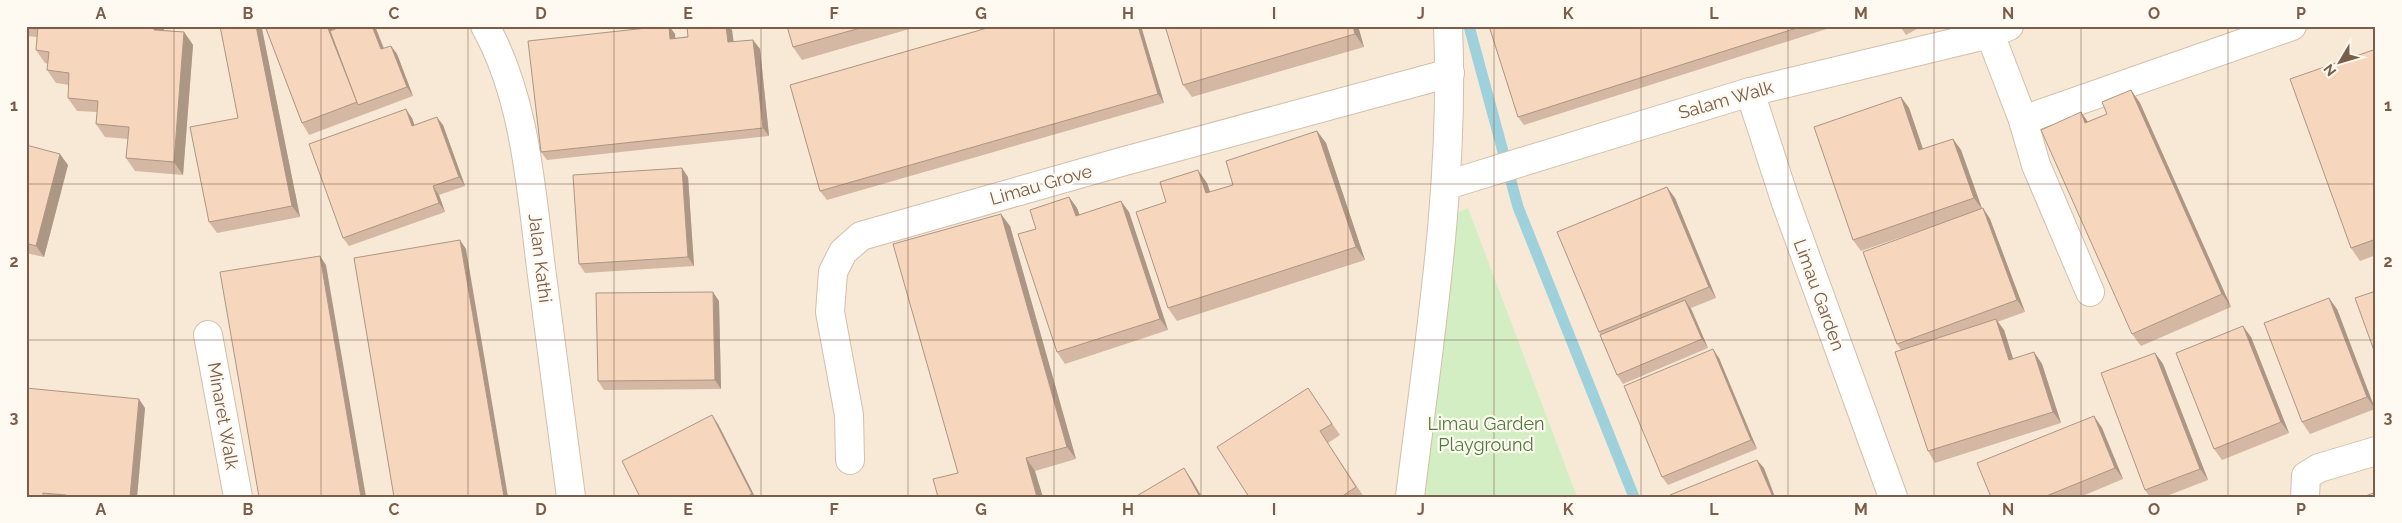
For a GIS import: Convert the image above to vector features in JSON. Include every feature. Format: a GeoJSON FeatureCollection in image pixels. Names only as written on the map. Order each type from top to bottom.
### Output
{"type":"FeatureCollection","features":[{"type":"Feature","properties":{"kind":"street","name":"Jalan Kathi"},"geometry":{"type":"LineString","coordinates":[[484,26],[502,63],[528,160],[571,497]]}},
{"type":"Feature","properties":{"kind":"street"},"geometry":{"type":"LineString","coordinates":[[1410,497],[1447,185],[1450,73],[1448,26]]}},
{"type":"Feature","properties":{"kind":"street"},"geometry":{"type":"LineString","coordinates":[[2023,120],[2292,26]]}},
{"type":"Feature","properties":{"kind":"street"},"geometry":{"type":"LineString","coordinates":[[1999,30],[2036,165],[2090,292]]}},
{"type":"Feature","properties":{"kind":"street","name":"Salam Walk"},"geometry":{"type":"LineString","coordinates":[[1447,185],[1750,92],[1999,30]]}},
{"type":"Feature","properties":{"kind":"street","name":"Limau Grove"},"geometry":{"type":"LineString","coordinates":[[850,460],[849,415],[830,312],[833,272],[843,252],[862,236],[1121,162],[1450,73]]}},
{"type":"Feature","properties":{"kind":"street","name":"Limau Garden"},"geometry":{"type":"LineString","coordinates":[[1750,92],[1785,200],[1893,497]]}},
{"type":"Feature","properties":{"kind":"street","name":"Minaret Walk"},"geometry":{"type":"LineString","coordinates":[[208,335],[238,497]]}},
{"type":"Feature","properties":{"kind":"street"},"geometry":{"type":"LineString","coordinates":[[2306,497],[2306,476],[2318,468],[2376,451]]}},
{"type":"Feature","properties":{"kind":"shaded area"},"geometry":{"type":"Polygon","coordinates":[[[26,26],[2376,26],[2376,497],[26,497],[26,26]]]}},
{"type":"Feature","properties":{"kind":"green space","name":"Limau Garden Playground"},"geometry":{"type":"Polygon","coordinates":[[[1468,208],[1577,497],[1417,497],[1447,217],[1468,208]]]}},
{"type":"Feature","properties":{"kind":"building"},"geometry":{"type":"Polygon","coordinates":[[[38,26],[154,26],[154,30],[184,32],[174,162],[126,158],[129,127],[96,124],[98,101],[68,98],[69,73],[47,70],[49,52],[36,50],[38,26]]]}},
{"type":"Feature","properties":{"kind":"building"},"geometry":{"type":"Polygon","coordinates":[[[220,26],[256,26],[292,206],[209,222],[190,127],[238,118],[220,26]]]}},
{"type":"Feature","properties":{"kind":"building"},"geometry":{"type":"Polygon","coordinates":[[[265,26],[327,26],[357,102],[302,123],[265,26]]]}},
{"type":"Feature","properties":{"kind":"building"},"geometry":{"type":"Polygon","coordinates":[[[343,26],[372,26],[381,49],[391,46],[407,87],[358,105],[330,31],[343,26]]]}},
{"type":"Feature","properties":{"kind":"building"},"geometry":{"type":"Polygon","coordinates":[[[669,26],[670,39],[688,37],[687,26],[726,26],[728,42],[753,40],[763,128],[541,152],[528,41],[669,26]]]}},
{"type":"Feature","properties":{"kind":"building"},"geometry":{"type":"Polygon","coordinates":[[[787,26],[867,26],[793,47],[787,26]]]}},
{"type":"Feature","properties":{"kind":"building"},"geometry":{"type":"Polygon","coordinates":[[[994,26],[1138,26],[1158,94],[820,191],[790,85],[994,26]]]}},
{"type":"Feature","properties":{"kind":"building"},"geometry":{"type":"Polygon","coordinates":[[[1165,26],[1353,26],[1355,34],[1183,85],[1165,26]]]}},
{"type":"Feature","properties":{"kind":"building"},"geometry":{"type":"Polygon","coordinates":[[[1489,26],[1803,26],[1518,117],[1489,26]]]}},
{"type":"Feature","properties":{"kind":"building"},"geometry":{"type":"Polygon","coordinates":[[[2376,49],[2376,239],[2351,248],[2290,79],[2376,49]]]}},
{"type":"Feature","properties":{"kind":"building"},"geometry":{"type":"Polygon","coordinates":[[[2131,90],[2222,294],[2132,334],[2041,130],[2081,112],[2085,123],[2107,114],[2102,102],[2131,90]]]}},
{"type":"Feature","properties":{"kind":"building"},"geometry":{"type":"Polygon","coordinates":[[[1901,97],[1919,150],[1953,139],[1974,198],[1853,240],[1814,127],[1901,97]]]}},
{"type":"Feature","properties":{"kind":"building"},"geometry":{"type":"Polygon","coordinates":[[[406,109],[412,126],[437,117],[459,177],[433,186],[439,203],[343,238],[309,144],[406,109]]]}},
{"type":"Feature","properties":{"kind":"building"},"geometry":{"type":"Polygon","coordinates":[[[1317,131],[1356,247],[1168,308],[1136,212],[1166,202],[1160,182],[1198,170],[1206,193],[1233,185],[1226,161],[1317,131]]]}},
{"type":"Feature","properties":{"kind":"building"},"geometry":{"type":"Polygon","coordinates":[[[26,145],[60,154],[36,246],[26,243],[26,145]]]}},
{"type":"Feature","properties":{"kind":"building"},"geometry":{"type":"Polygon","coordinates":[[[682,168],[688,257],[579,264],[573,175],[682,168]]]}},
{"type":"Feature","properties":{"kind":"building"},"geometry":{"type":"Polygon","coordinates":[[[1667,187],[1709,287],[1599,332],[1557,232],[1667,187]]]}},
{"type":"Feature","properties":{"kind":"building"},"geometry":{"type":"Polygon","coordinates":[[[1069,197],[1076,216],[1121,201],[1160,319],[1057,352],[1018,234],[1036,229],[1030,210],[1069,197]]]}},
{"type":"Feature","properties":{"kind":"building"},"geometry":{"type":"Polygon","coordinates":[[[1983,208],[2017,300],[1897,344],[1863,252],[1983,208]]]}},
{"type":"Feature","properties":{"kind":"building"},"geometry":{"type":"Polygon","coordinates":[[[1001,214],[1067,447],[1026,458],[1037,497],[938,497],[933,479],[958,473],[893,244],[1001,214]]]}},
{"type":"Feature","properties":{"kind":"building"},"geometry":{"type":"Polygon","coordinates":[[[460,240],[504,497],[394,497],[354,258],[460,240]]]}},
{"type":"Feature","properties":{"kind":"building"},"geometry":{"type":"Polygon","coordinates":[[[320,256],[361,497],[259,497],[220,272],[320,256]]]}},
{"type":"Feature","properties":{"kind":"building"},"geometry":{"type":"Polygon","coordinates":[[[2376,291],[2376,356],[2355,298],[2376,291]]]}},
{"type":"Feature","properties":{"kind":"building"},"geometry":{"type":"Polygon","coordinates":[[[713,292],[715,380],[598,381],[596,293],[713,292]]]}},
{"type":"Feature","properties":{"kind":"building"},"geometry":{"type":"Polygon","coordinates":[[[2329,298],[2367,397],[2302,422],[2264,323],[2329,298]]]}},
{"type":"Feature","properties":{"kind":"building"},"geometry":{"type":"Polygon","coordinates":[[[1685,300],[1702,339],[1617,375],[1600,335],[1685,300]]]}},
{"type":"Feature","properties":{"kind":"building"},"geometry":{"type":"Polygon","coordinates":[[[1996,319],[2009,360],[2034,352],[2053,412],[1928,451],[1895,352],[1996,319]]]}},
{"type":"Feature","properties":{"kind":"building"},"geometry":{"type":"Polygon","coordinates":[[[2243,326],[2281,422],[2214,449],[2176,353],[2243,326]]]}},
{"type":"Feature","properties":{"kind":"building"},"geometry":{"type":"Polygon","coordinates":[[[1713,349],[1751,440],[1662,477],[1624,386],[1713,349]]]}},
{"type":"Feature","properties":{"kind":"building"},"geometry":{"type":"Polygon","coordinates":[[[2155,353],[2200,469],[2145,490],[2101,373],[2155,353]]]}},
{"type":"Feature","properties":{"kind":"building"},"geometry":{"type":"Polygon","coordinates":[[[26,388],[139,399],[130,497],[65,497],[66,495],[43,493],[43,497],[26,497],[26,388]]]}},
{"type":"Feature","properties":{"kind":"building"},"geometry":{"type":"Polygon","coordinates":[[[1308,388],[1332,424],[1320,431],[1356,487],[1341,497],[1249,497],[1217,447],[1308,388]]]}},
{"type":"Feature","properties":{"kind":"building"},"geometry":{"type":"Polygon","coordinates":[[[712,415],[752,494],[746,497],[640,497],[622,461],[712,415]]]}},
{"type":"Feature","properties":{"kind":"building"},"geometry":{"type":"Polygon","coordinates":[[[2094,416],[2115,468],[2044,497],[1991,497],[1977,463],[2094,416]]]}},
{"type":"Feature","properties":{"kind":"building"},"geometry":{"type":"Polygon","coordinates":[[[1757,460],[1773,497],[1671,497],[1670,495],[1757,460]]]}},
{"type":"Feature","properties":{"kind":"building"},"geometry":{"type":"Polygon","coordinates":[[[1184,468],[1200,497],[1135,497],[1184,468]]]}},
{"type":"Feature","properties":{"kind":"building"},"geometry":{"type":"Polygon","coordinates":[[[2376,492],[2376,497],[2363,497],[2376,492]]]}},
{"type":"Feature","properties":{"kind":"waterway"},"geometry":{"type":"LineString","coordinates":[[1469,26],[1518,207],[1634,497]]}}]}
